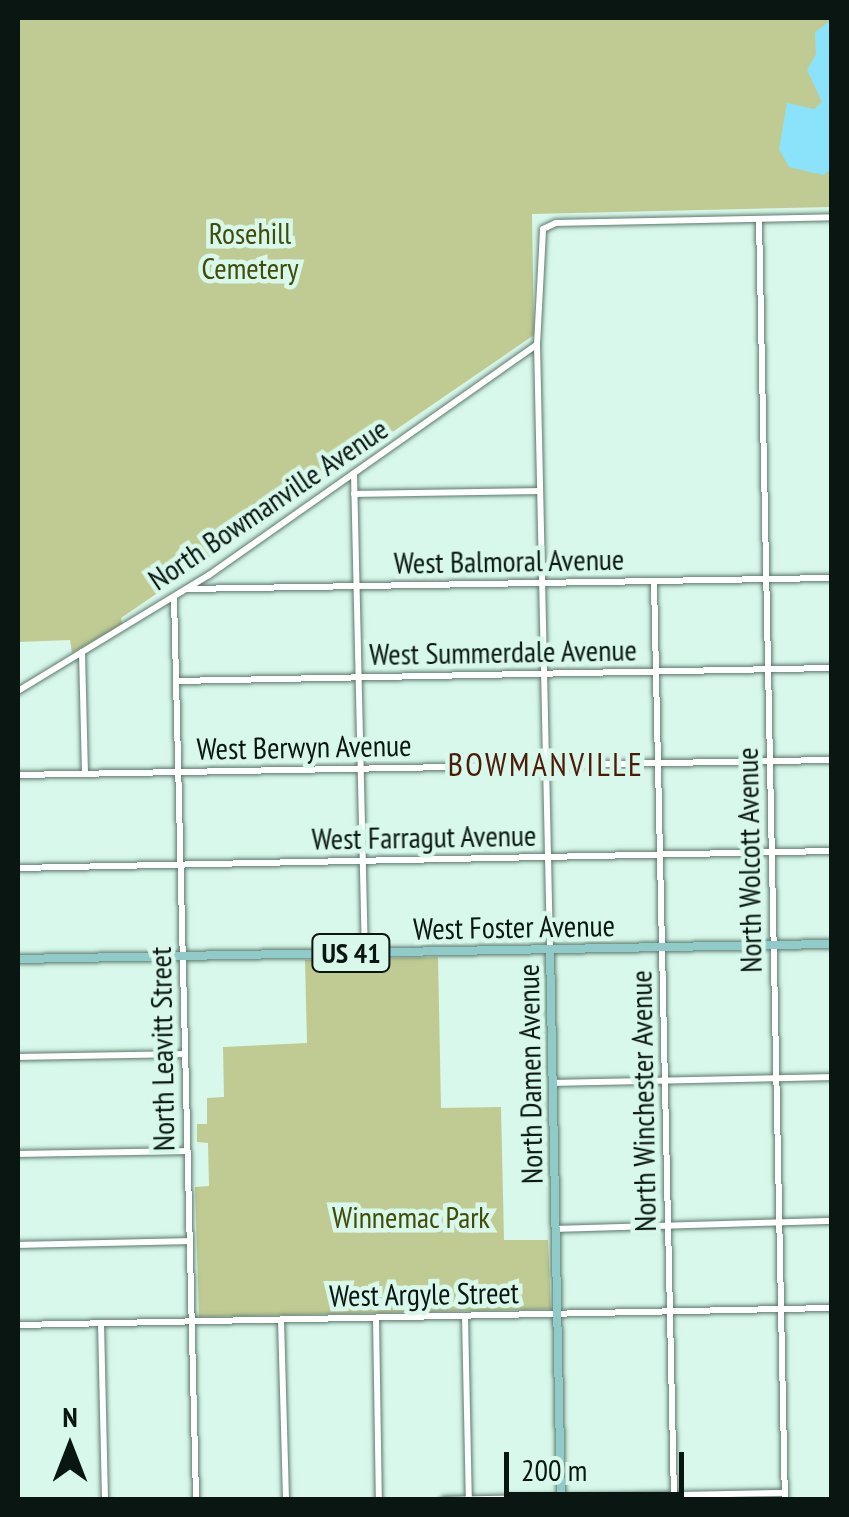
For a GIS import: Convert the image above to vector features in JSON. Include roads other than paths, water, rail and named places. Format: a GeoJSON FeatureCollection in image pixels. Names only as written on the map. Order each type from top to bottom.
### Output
{"type":"FeatureCollection","features":[{"type":"Feature","properties":{"kind":"main road","name":"West Foster Avenue"},"geometry":{"type":"LineString","coordinates":[[18,959],[832,944]]}},
{"type":"Feature","properties":{"kind":"main road","name":"North Damen Avenue"},"geometry":{"type":"LineString","coordinates":[[550,949],[561,1498]]}},
{"type":"Feature","properties":{"kind":"street"},"geometry":{"type":"LineString","coordinates":[[758,220],[832,217]]}},
{"type":"Feature","properties":{"kind":"street","name":"North Damen Avenue"},"geometry":{"type":"LineString","coordinates":[[550,949],[536,345],[543,229],[556,223],[758,220]]}},
{"type":"Feature","properties":{"kind":"street","name":"North Wolcott Avenue"},"geometry":{"type":"LineString","coordinates":[[758,220],[785,1496]]}},
{"type":"Feature","properties":{"kind":"street","name":"North Bowmanville Avenue"},"geometry":{"type":"LineString","coordinates":[[18,690],[187,589],[536,345]]}},
{"type":"Feature","properties":{"kind":"street"},"geometry":{"type":"LineString","coordinates":[[354,473],[365,953]]}},
{"type":"Feature","properties":{"kind":"street"},"geometry":{"type":"LineString","coordinates":[[354,494],[540,492]]}},
{"type":"Feature","properties":{"kind":"street","name":"West Balmoral Avenue"},"geometry":{"type":"LineString","coordinates":[[187,589],[832,578]]}},
{"type":"Feature","properties":{"kind":"street","name":"North Winchester Avenue"},"geometry":{"type":"LineString","coordinates":[[654,581],[674,1497]]}},
{"type":"Feature","properties":{"kind":"street","name":"North Leavitt Street"},"geometry":{"type":"LineString","coordinates":[[174,597],[196,1500]]}},
{"type":"Feature","properties":{"kind":"street"},"geometry":{"type":"LineString","coordinates":[[82,652],[85,774]]}},
{"type":"Feature","properties":{"kind":"street","name":"West Summerdale Avenue"},"geometry":{"type":"LineString","coordinates":[[176,681],[832,668]]}},
{"type":"Feature","properties":{"kind":"street","name":"West Berwyn Avenue"},"geometry":{"type":"LineString","coordinates":[[18,775],[832,760]]}},
{"type":"Feature","properties":{"kind":"street","name":"West Farragut Avenue"},"geometry":{"type":"LineString","coordinates":[[18,868],[831,852]]}},
{"type":"Feature","properties":{"kind":"street"},"geometry":{"type":"LineString","coordinates":[[18,1057],[185,1054]]}},
{"type":"Feature","properties":{"kind":"street"},"geometry":{"type":"LineString","coordinates":[[552,1083],[832,1077]]}},
{"type":"Feature","properties":{"kind":"street"},"geometry":{"type":"LineString","coordinates":[[18,1154],[187,1150]]}},
{"type":"Feature","properties":{"kind":"street"},"geometry":{"type":"LineString","coordinates":[[556,1229],[832,1221]]}},
{"type":"Feature","properties":{"kind":"street"},"geometry":{"type":"LineString","coordinates":[[18,1246],[190,1242]]}},
{"type":"Feature","properties":{"kind":"street","name":"West Argyle Street"},"geometry":{"type":"LineString","coordinates":[[18,1325],[832,1308]]}},
{"type":"Feature","properties":{"kind":"street"},"geometry":{"type":"LineString","coordinates":[[465,1316],[469,1499]]}},
{"type":"Feature","properties":{"kind":"street"},"geometry":{"type":"LineString","coordinates":[[376,1318],[379,1500]]}},
{"type":"Feature","properties":{"kind":"street"},"geometry":{"type":"LineString","coordinates":[[281,1320],[286,1500]]}},
{"type":"Feature","properties":{"kind":"street"},"geometry":{"type":"LineString","coordinates":[[101,1324],[105,1500]]}},
{"type":"Feature","properties":{"kind":"street"},"geometry":{"type":"LineString","coordinates":[[444,1500],[785,1496]]}},
{"type":"Feature","properties":{"kind":"water"},"geometry":{"type":"Polygon","coordinates":[[[831,20],[831,170],[823,175],[789,167],[779,149],[787,103],[814,109],[822,102],[807,70],[816,54],[815,32],[831,20]]]}},
{"type":"Feature","properties":{"kind":"district","name":"BOWMANVILLE"},"geometry":{"type":"Point","coordinates":[546,764]}},
{"type":"Feature","properties":{"kind":"park label","name":"Rosehill Cemetery"},"geometry":{"type":"Point","coordinates":[250,250]}},
{"type":"Feature","properties":{"kind":"park label","name":"Winnemac Park"},"geometry":{"type":"Point","coordinates":[411,1217]}}]}
